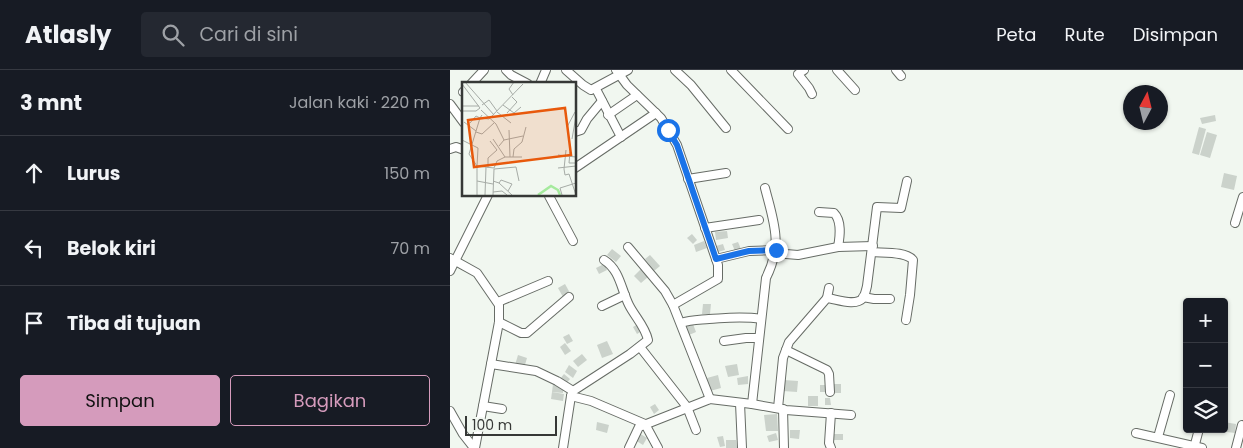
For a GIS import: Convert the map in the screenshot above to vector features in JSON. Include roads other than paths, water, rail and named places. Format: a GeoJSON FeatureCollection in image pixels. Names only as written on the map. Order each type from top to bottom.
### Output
{"type":"FeatureCollection","features":[{"type":"Feature","properties":{"kind":"street"},"geometry":{"type":"LineString","coordinates":[[473,82],[484,70]]}},
{"type":"Feature","properties":{"kind":"street"},"geometry":{"type":"LineString","coordinates":[[506,70],[525,82]]}},
{"type":"Feature","properties":{"kind":"street"},"geometry":{"type":"LineString","coordinates":[[541,82],[546,70]]}},
{"type":"Feature","properties":{"kind":"street"},"geometry":{"type":"LineString","coordinates":[[566,70],[587,89],[591,90],[596,89],[618,73],[628,70]]}},
{"type":"Feature","properties":{"kind":"street"},"geometry":{"type":"LineString","coordinates":[[675,70],[691,85],[726,128]]}},
{"type":"Feature","properties":{"kind":"street"},"geometry":{"type":"LineString","coordinates":[[731,70],[788,129]]}},
{"type":"Feature","properties":{"kind":"street"},"geometry":{"type":"LineString","coordinates":[[837,70],[855,90]]}},
{"type":"Feature","properties":{"kind":"street"},"geometry":{"type":"LineString","coordinates":[[798,71],[812,94]]}},
{"type":"Feature","properties":{"kind":"street"},"geometry":{"type":"LineString","coordinates":[[618,73],[661,118],[677,145],[716,259],[719,272],[718,279],[673,305]]}},
{"type":"Feature","properties":{"kind":"street"},"geometry":{"type":"LineString","coordinates":[[596,89],[621,137]]}},
{"type":"Feature","properties":{"kind":"street"},"geometry":{"type":"LineString","coordinates":[[608,115],[637,95]]}},
{"type":"Feature","properties":{"kind":"street"},"geometry":{"type":"LineString","coordinates":[[576,132],[581,130],[587,119],[602,101]]}},
{"type":"Feature","properties":{"kind":"street"},"geometry":{"type":"LineString","coordinates":[[450,104],[462,120]]}},
{"type":"Feature","properties":{"kind":"street"},"geometry":{"type":"LineString","coordinates":[[576,167],[656,113]]}},
{"type":"Feature","properties":{"kind":"street"},"geometry":{"type":"LineString","coordinates":[[450,149],[456,146],[462,149]]}},
{"type":"Feature","properties":{"kind":"street"},"geometry":{"type":"LineString","coordinates":[[688,178],[726,173]]}},
{"type":"Feature","properties":{"kind":"street"},"geometry":{"type":"LineString","coordinates":[[826,298],[851,302],[860,301],[863,297],[867,286],[877,208],[901,208],[907,181]]}},
{"type":"Feature","properties":{"kind":"street"},"geometry":{"type":"LineString","coordinates":[[752,404],[766,278],[773,264],[776,250],[776,227],[765,188]]}},
{"type":"Feature","properties":{"kind":"street"},"geometry":{"type":"LineString","coordinates":[[450,271],[452,260],[487,196]]}},
{"type":"Feature","properties":{"kind":"street"},"geometry":{"type":"LineString","coordinates":[[550,196],[573,240]]}},
{"type":"Feature","properties":{"kind":"street"},"geometry":{"type":"LineString","coordinates":[[1234,223],[1243,197]]}},
{"type":"Feature","properties":{"kind":"street"},"geometry":{"type":"LineString","coordinates":[[819,212],[834,213],[838,217],[840,238],[838,247]]}},
{"type":"Feature","properties":{"kind":"street"},"geometry":{"type":"LineString","coordinates":[[705,228],[759,220]]}},
{"type":"Feature","properties":{"kind":"street"},"geometry":{"type":"LineString","coordinates":[[628,247],[665,291],[673,305],[710,399]]}},
{"type":"Feature","properties":{"kind":"street"},"geometry":{"type":"LineString","coordinates":[[716,259],[749,251],[776,250],[786,254],[798,255],[838,247],[872,249],[905,255],[913,260],[906,320]]}},
{"type":"Feature","properties":{"kind":"street"},"geometry":{"type":"LineString","coordinates":[[452,260],[478,273],[498,302],[499,322],[475,448]]}},
{"type":"Feature","properties":{"kind":"street"},"geometry":{"type":"LineString","coordinates":[[563,448],[572,393],[648,341],[645,330],[628,304],[616,273],[609,263],[604,260]]}},
{"type":"Feature","properties":{"kind":"street"},"geometry":{"type":"LineString","coordinates":[[498,302],[548,281]]}},
{"type":"Feature","properties":{"kind":"street"},"geometry":{"type":"LineString","coordinates":[[784,448],[780,408],[786,350],[789,342],[826,298],[829,288]]}},
{"type":"Feature","properties":{"kind":"street"},"geometry":{"type":"LineString","coordinates":[[602,306],[625,295]]}},
{"type":"Feature","properties":{"kind":"street"},"geometry":{"type":"LineString","coordinates":[[499,322],[521,333],[527,333],[569,297]]}},
{"type":"Feature","properties":{"kind":"street"},"geometry":{"type":"LineString","coordinates":[[863,297],[890,300]]}},
{"type":"Feature","properties":{"kind":"street"},"geometry":{"type":"LineString","coordinates":[[681,323],[745,316],[761,319]]}},
{"type":"Feature","properties":{"kind":"street"},"geometry":{"type":"LineString","coordinates":[[724,341],[759,338]]}},
{"type":"Feature","properties":{"kind":"street"},"geometry":{"type":"LineString","coordinates":[[640,347],[687,407],[696,430]]}},
{"type":"Feature","properties":{"kind":"street"},"geometry":{"type":"LineString","coordinates":[[786,350],[827,370],[830,392]]}},
{"type":"Feature","properties":{"kind":"street"},"geometry":{"type":"LineString","coordinates":[[491,364],[536,371],[557,381],[572,393],[645,424],[658,448]]}},
{"type":"Feature","properties":{"kind":"street"},"geometry":{"type":"LineString","coordinates":[[1158,437],[1170,395]]}},
{"type":"Feature","properties":{"kind":"street"},"geometry":{"type":"LineString","coordinates":[[629,448],[639,427],[710,399],[850,415]]}},
{"type":"Feature","properties":{"kind":"street"},"geometry":{"type":"LineString","coordinates":[[740,403],[742,448]]}},
{"type":"Feature","properties":{"kind":"street"},"geometry":{"type":"LineString","coordinates":[[483,406],[502,409]]}},
{"type":"Feature","properties":{"kind":"street"},"geometry":{"type":"LineString","coordinates":[[831,413],[829,443],[831,448]]}},
{"type":"Feature","properties":{"kind":"street"},"geometry":{"type":"LineString","coordinates":[[451,417],[475,448]]}},
{"type":"Feature","properties":{"kind":"street"},"geometry":{"type":"LineString","coordinates":[[1236,448],[1242,425]]}},
{"type":"Feature","properties":{"kind":"street"},"geometry":{"type":"LineString","coordinates":[[1136,433],[1197,447],[1199,433]]}}]}
